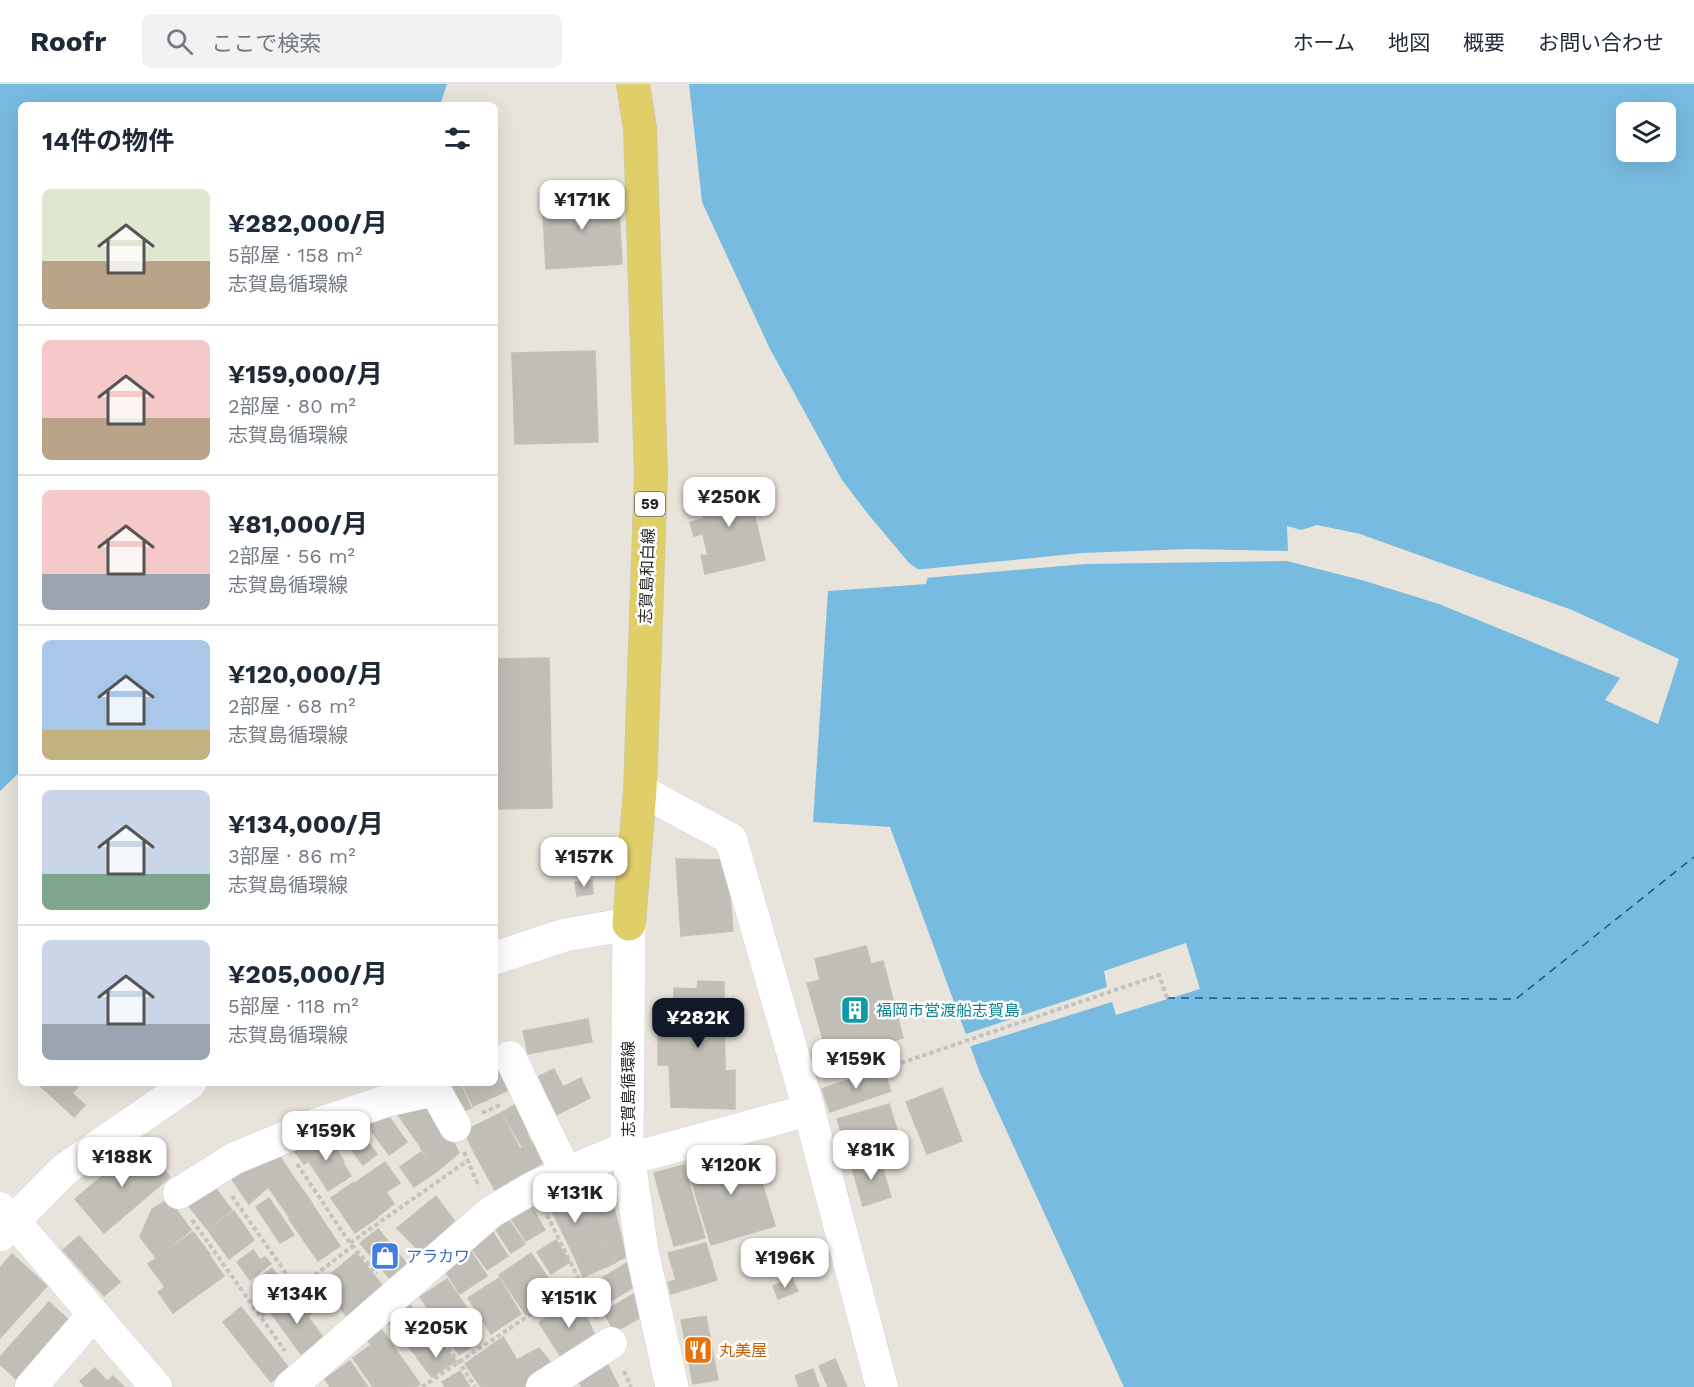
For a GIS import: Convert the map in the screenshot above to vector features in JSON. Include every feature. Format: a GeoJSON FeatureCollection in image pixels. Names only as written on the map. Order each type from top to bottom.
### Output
{"type":"FeatureCollection","features":[{"type":"Feature","properties":{"kind":"main road","name":"志賀島和白線"},"geometry":{"type":"LineString","coordinates":[[629,924],[640,790],[651,473],[640,129],[633,84]]}},
{"type":"Feature","properties":{"kind":"main road"},"geometry":{"type":"LineString","coordinates":[[498,957],[565,935],[629,924]]}},
{"type":"Feature","properties":{"kind":"main road","name":"志賀島循環線"},"geometry":{"type":"LineString","coordinates":[[629,924],[628,1153],[642,1251],[672,1387]]}},
{"type":"Feature","properties":{"kind":"main road"},"geometry":{"type":"LineString","coordinates":[[4,1221],[64,1170],[185,1086]]}},
{"type":"Feature","properties":{"kind":"street"},"geometry":{"type":"LineString","coordinates":[[640,790],[731,839],[809,1110],[880,1386]]}},
{"type":"Feature","properties":{"kind":"street"},"geometry":{"type":"LineString","coordinates":[[510,1058],[566,1173]]}},
{"type":"Feature","properties":{"kind":"street"},"geometry":{"type":"LineString","coordinates":[[179,1193],[235,1158],[320,1123],[386,1101],[435,1090],[455,1126]]}},
{"type":"Feature","properties":{"kind":"street"},"geometry":{"type":"LineString","coordinates":[[296,1382],[490,1212],[534,1187],[566,1173],[628,1153],[809,1110]]}},
{"type":"Feature","properties":{"kind":"street"},"geometry":{"type":"LineString","coordinates":[[4,1221],[94,1314],[156,1387]]}},
{"type":"Feature","properties":{"kind":"street"},"geometry":{"type":"LineString","coordinates":[[31,1387],[94,1314]]}},
{"type":"Feature","properties":{"kind":"street"},"geometry":{"type":"LineString","coordinates":[[542,1387],[611,1343]]}},
{"type":"Feature","properties":{"kind":"path"},"geometry":{"type":"LineString","coordinates":[[901,1063],[1159,975],[1167,998]]}},
{"type":"Feature","properties":{"kind":"path"},"geometry":{"type":"LineString","coordinates":[[490,1212],[467,1161],[455,1126],[527,1092]]}},
{"type":"Feature","properties":{"kind":"path"},"geometry":{"type":"LineString","coordinates":[[281,1140],[352,1245],[459,1362],[475,1387]]}},
{"type":"Feature","properties":{"kind":"path"},"geometry":{"type":"LineString","coordinates":[[261,1316],[352,1245],[467,1161]]}},
{"type":"Feature","properties":{"kind":"path"},"geometry":{"type":"LineString","coordinates":[[215,1171],[297,1289]]}},
{"type":"Feature","properties":{"kind":"path"},"geometry":{"type":"LineString","coordinates":[[534,1187],[632,1387]]}},
{"type":"Feature","properties":{"kind":"path"},"geometry":{"type":"LineString","coordinates":[[179,1193],[183,1206],[261,1316],[296,1382]]}},
{"type":"Feature","properties":{"kind":"path"},"geometry":{"type":"LineString","coordinates":[[422,1387],[580,1281]]}},
{"type":"Feature","properties":{"kind":"water"},"geometry":{"type":"Polygon","coordinates":[[[0,84],[447,84],[441,102],[18,102],[18,774],[0,791],[0,84]]]}},
{"type":"Feature","properties":{"kind":"water"},"geometry":{"type":"Polygon","coordinates":[[[689,84],[1694,84],[1694,1387],[1124,1387],[980,1073],[890,827],[813,822],[828,591],[926,584],[928,576],[909,563],[842,480],[770,349],[702,202],[689,84]]]}},
{"type":"Feature","properties":{"kind":"pier"},"geometry":{"type":"Polygon","coordinates":[[[1317,525],[1360,534],[1572,610],[1679,659],[1658,724],[1605,700],[1620,678],[1439,604],[1365,581],[1287,561],[1085,564],[925,578],[914,570],[1082,553],[1189,549],[1288,551],[1287,526],[1301,530],[1317,525]]]}},
{"type":"Feature","properties":{"kind":"pier"},"geometry":{"type":"Polygon","coordinates":[[[1186,943],[1200,989],[1116,1015],[1112,1002],[968,1047],[963,1035],[1107,987],[1104,971],[1186,943]]]}},
{"type":"Feature","properties":{"kind":"building"},"geometry":{"type":"Polygon","coordinates":[[[618,194],[622,264],[546,269],[542,198],[618,194]]]}},
{"type":"Feature","properties":{"kind":"building"},"geometry":{"type":"Polygon","coordinates":[[[595,351],[598,442],[515,444],[512,353],[595,351]]]}},
{"type":"Feature","properties":{"kind":"building"},"geometry":{"type":"Polygon","coordinates":[[[747,481],[765,560],[705,574],[701,555],[708,556],[703,534],[694,536],[690,522],[704,519],[698,492],[747,481]]]}},
{"type":"Feature","properties":{"kind":"building"},"geometry":{"type":"Polygon","coordinates":[[[549,658],[552,808],[498,809],[498,659],[549,658]]]}},
{"type":"Feature","properties":{"kind":"building"},"geometry":{"type":"Polygon","coordinates":[[[676,859],[727,860],[733,931],[681,936],[676,859]]]}},
{"type":"Feature","properties":{"kind":"building"},"geometry":{"type":"Polygon","coordinates":[[[592,880],[593,894],[577,896],[575,882],[592,880]]]}},
{"type":"Feature","properties":{"kind":"building","name":"福岡市営渡船志賀島"},"geometry":{"type":"Polygon","coordinates":[[[866,946],[871,964],[883,961],[903,1038],[892,1041],[897,1057],[846,1071],[841,1054],[828,1057],[807,983],[820,980],[815,959],[866,946]]]}},
{"type":"Feature","properties":{"kind":"building"},"geometry":{"type":"Polygon","coordinates":[[[698,981],[724,982],[725,1071],[735,1070],[735,1109],[671,1107],[669,1065],[658,1065],[658,1027],[673,1027],[674,988],[697,989],[698,981]]]}},
{"type":"Feature","properties":{"kind":"building"},"geometry":{"type":"Polygon","coordinates":[[[588,1019],[592,1042],[528,1054],[523,1031],[588,1019]]]}},
{"type":"Feature","properties":{"kind":"building"},"geometry":{"type":"Polygon","coordinates":[[[501,1062],[513,1088],[473,1106],[463,1086],[498,1086],[498,1063],[501,1062]]]}},
{"type":"Feature","properties":{"kind":"building"},"geometry":{"type":"Polygon","coordinates":[[[883,1068],[891,1091],[830,1112],[822,1089],[883,1068]]]}},
{"type":"Feature","properties":{"kind":"building"},"geometry":{"type":"Polygon","coordinates":[[[554,1069],[563,1087],[581,1078],[590,1098],[550,1118],[531,1080],[554,1069]]]}},
{"type":"Feature","properties":{"kind":"building"},"geometry":{"type":"Polygon","coordinates":[[[40,1086],[77,1086],[72,1093],[85,1105],[74,1117],[40,1086]]]}},
{"type":"Feature","properties":{"kind":"building"},"geometry":{"type":"Polygon","coordinates":[[[461,1086],[471,1108],[458,1114],[446,1088],[461,1086]]]}},
{"type":"Feature","properties":{"kind":"building"},"geometry":{"type":"Polygon","coordinates":[[[942,1088],[962,1141],[927,1154],[906,1102],[942,1088]]]}},
{"type":"Feature","properties":{"kind":"building"},"geometry":{"type":"Polygon","coordinates":[[[524,1100],[538,1127],[527,1133],[531,1142],[522,1147],[502,1112],[524,1100]]]}},
{"type":"Feature","properties":{"kind":"building"},"geometry":{"type":"Polygon","coordinates":[[[430,1103],[447,1129],[420,1146],[396,1112],[430,1103]]]}},
{"type":"Feature","properties":{"kind":"building"},"geometry":{"type":"Polygon","coordinates":[[[889,1104],[899,1136],[847,1151],[837,1119],[889,1104]]]}},
{"type":"Feature","properties":{"kind":"building"},"geometry":{"type":"Polygon","coordinates":[[[501,1113],[520,1149],[542,1137],[553,1157],[508,1182],[489,1145],[474,1152],[464,1131],[501,1113]]]}},
{"type":"Feature","properties":{"kind":"building"},"geometry":{"type":"Polygon","coordinates":[[[387,1114],[407,1142],[389,1155],[364,1121],[373,1115],[378,1121],[387,1114]]]}},
{"type":"Feature","properties":{"kind":"building"},"geometry":{"type":"Polygon","coordinates":[[[350,1119],[377,1154],[363,1165],[336,1129],[350,1119]]]}},
{"type":"Feature","properties":{"kind":"building"},"geometry":{"type":"Polygon","coordinates":[[[447,1129],[459,1153],[436,1172],[420,1147],[447,1129]]]}},
{"type":"Feature","properties":{"kind":"building"},"geometry":{"type":"Polygon","coordinates":[[[325,1130],[334,1144],[304,1164],[289,1144],[325,1130]]]}},
{"type":"Feature","properties":{"kind":"building"},"geometry":{"type":"Polygon","coordinates":[[[141,1143],[170,1177],[104,1233],[75,1199],[141,1143]]]}},
{"type":"Feature","properties":{"kind":"building"},"geometry":{"type":"Polygon","coordinates":[[[488,1144],[509,1183],[495,1190],[474,1152],[488,1144]]]}},
{"type":"Feature","properties":{"kind":"building"},"geometry":{"type":"Polygon","coordinates":[[[333,1145],[344,1161],[320,1178],[309,1162],[333,1145]]]}},
{"type":"Feature","properties":{"kind":"building"},"geometry":{"type":"Polygon","coordinates":[[[751,1146],[775,1226],[711,1245],[687,1166],[751,1146]]]}},
{"type":"Feature","properties":{"kind":"building"},"geometry":{"type":"Polygon","coordinates":[[[274,1147],[290,1172],[268,1188],[249,1160],[274,1147]]]}},
{"type":"Feature","properties":{"kind":"building"},"geometry":{"type":"Polygon","coordinates":[[[421,1152],[436,1172],[414,1187],[400,1167],[421,1152]]]}},
{"type":"Feature","properties":{"kind":"building"},"geometry":{"type":"Polygon","coordinates":[[[879,1156],[891,1197],[863,1206],[851,1164],[879,1156]]]}},
{"type":"Feature","properties":{"kind":"building"},"geometry":{"type":"Polygon","coordinates":[[[250,1160],[267,1188],[249,1204],[227,1172],[250,1160]]]}},
{"type":"Feature","properties":{"kind":"building"},"geometry":{"type":"Polygon","coordinates":[[[385,1162],[400,1183],[386,1192],[394,1204],[378,1216],[355,1183],[385,1162]]]}},
{"type":"Feature","properties":{"kind":"building"},"geometry":{"type":"Polygon","coordinates":[[[343,1163],[351,1176],[328,1191],[320,1178],[343,1163]]]}},
{"type":"Feature","properties":{"kind":"building"},"geometry":{"type":"Polygon","coordinates":[[[684,1165],[705,1238],[674,1246],[654,1173],[684,1165]]]}},
{"type":"Feature","properties":{"kind":"building"},"geometry":{"type":"Polygon","coordinates":[[[290,1172],[312,1203],[290,1218],[269,1188],[290,1172]]]}},
{"type":"Feature","properties":{"kind":"building"},"geometry":{"type":"Polygon","coordinates":[[[210,1181],[232,1210],[207,1229],[185,1201],[210,1181]]]}},
{"type":"Feature","properties":{"kind":"building"},"geometry":{"type":"Polygon","coordinates":[[[354,1182],[378,1217],[355,1233],[331,1198],[354,1182]]]}},
{"type":"Feature","properties":{"kind":"building"},"geometry":{"type":"Polygon","coordinates":[[[573,1189],[583,1207],[585,1206],[602,1246],[575,1258],[548,1203],[573,1189]]]}},
{"type":"Feature","properties":{"kind":"building"},"geometry":{"type":"Polygon","coordinates":[[[436,1196],[455,1222],[422,1254],[397,1228],[436,1196]]]}},
{"type":"Feature","properties":{"kind":"building"},"geometry":{"type":"Polygon","coordinates":[[[269,1198],[294,1235],[280,1243],[256,1207],[269,1198]]]}},
{"type":"Feature","properties":{"kind":"building"},"geometry":{"type":"Polygon","coordinates":[[[169,1199],[191,1230],[156,1258],[140,1237],[152,1209],[169,1199]]]}},
{"type":"Feature","properties":{"kind":"building"},"geometry":{"type":"Polygon","coordinates":[[[601,1200],[613,1203],[622,1240],[602,1245],[586,1206],[601,1200]]]}},
{"type":"Feature","properties":{"kind":"building"},"geometry":{"type":"Polygon","coordinates":[[[529,1202],[545,1230],[526,1241],[508,1214],[529,1202]]]}},
{"type":"Feature","properties":{"kind":"building"},"geometry":{"type":"Polygon","coordinates":[[[312,1204],[340,1246],[318,1261],[289,1219],[312,1204]]]}},
{"type":"Feature","properties":{"kind":"building"},"geometry":{"type":"Polygon","coordinates":[[[234,1211],[254,1240],[229,1259],[208,1230],[234,1211]]]}},
{"type":"Feature","properties":{"kind":"building"},"geometry":{"type":"Polygon","coordinates":[[[506,1216],[525,1244],[511,1253],[492,1224],[506,1216]]]}},
{"type":"Feature","properties":{"kind":"building"},"geometry":{"type":"Polygon","coordinates":[[[490,1228],[508,1256],[487,1270],[468,1243],[490,1228]]]}},
{"type":"Feature","properties":{"kind":"building"},"geometry":{"type":"Polygon","coordinates":[[[378,1229],[407,1264],[390,1279],[360,1243],[378,1229]]]}},
{"type":"Feature","properties":{"kind":"building"},"geometry":{"type":"Polygon","coordinates":[[[193,1232],[210,1254],[165,1287],[148,1264],[193,1232]]]}},
{"type":"Feature","properties":{"kind":"building"},"geometry":{"type":"Polygon","coordinates":[[[79,1236],[120,1282],[104,1296],[63,1250],[79,1236]]]}},
{"type":"Feature","properties":{"kind":"building"},"geometry":{"type":"Polygon","coordinates":[[[556,1240],[570,1262],[551,1274],[537,1252],[556,1240]]]}},
{"type":"Feature","properties":{"kind":"building"},"geometry":{"type":"Polygon","coordinates":[[[622,1240],[626,1257],[615,1262],[608,1244],[622,1240]]]}},
{"type":"Feature","properties":{"kind":"building"},"geometry":{"type":"Polygon","coordinates":[[[706,1243],[717,1280],[671,1294],[668,1282],[676,1280],[668,1253],[706,1243]]]}},
{"type":"Feature","properties":{"kind":"building"},"geometry":{"type":"Polygon","coordinates":[[[607,1244],[615,1263],[583,1277],[575,1258],[607,1244]]]}},
{"type":"Feature","properties":{"kind":"building"},"geometry":{"type":"Polygon","coordinates":[[[253,1250],[260,1260],[265,1257],[271,1264],[250,1280],[237,1262],[253,1250]]]}},
{"type":"Feature","properties":{"kind":"building"},"geometry":{"type":"Polygon","coordinates":[[[470,1250],[487,1276],[460,1294],[443,1268],[470,1250]]]}},
{"type":"Feature","properties":{"kind":"building"},"geometry":{"type":"Polygon","coordinates":[[[356,1253],[386,1290],[349,1320],[321,1282],[356,1253]]]}},
{"type":"Feature","properties":{"kind":"building"},"geometry":{"type":"Polygon","coordinates":[[[531,1253],[558,1293],[526,1315],[499,1275],[531,1253]]]}},
{"type":"Feature","properties":{"kind":"building"},"geometry":{"type":"Polygon","coordinates":[[[12,1254],[47,1286],[0,1338],[0,1268],[12,1254]]]}},
{"type":"Feature","properties":{"kind":"building"},"geometry":{"type":"Polygon","coordinates":[[[209,1255],[224,1276],[173,1313],[158,1292],[209,1255]]]}},
{"type":"Feature","properties":{"kind":"building"},"geometry":{"type":"Polygon","coordinates":[[[630,1261],[642,1282],[601,1307],[589,1286],[630,1261]]]}},
{"type":"Feature","properties":{"kind":"building"},"geometry":{"type":"Polygon","coordinates":[[[272,1268],[286,1286],[268,1300],[254,1282],[272,1268]]]}},
{"type":"Feature","properties":{"kind":"building"},"geometry":{"type":"Polygon","coordinates":[[[499,1278],[521,1314],[491,1334],[468,1298],[499,1278]]]}},
{"type":"Feature","properties":{"kind":"building"},"geometry":{"type":"Polygon","coordinates":[[[792,1278],[798,1291],[778,1299],[773,1286],[792,1278]]]}},
{"type":"Feature","properties":{"kind":"building"},"geometry":{"type":"Polygon","coordinates":[[[447,1279],[480,1327],[472,1333],[478,1342],[459,1355],[420,1297],[447,1279]]]}},
{"type":"Feature","properties":{"kind":"building"},"geometry":{"type":"Polygon","coordinates":[[[310,1289],[322,1306],[308,1316],[295,1300],[310,1289]]]}},
{"type":"Feature","properties":{"kind":"building"},"geometry":{"type":"Polygon","coordinates":[[[575,1292],[598,1342],[565,1363],[539,1323],[556,1311],[552,1306],[575,1292]]]}},
{"type":"Feature","properties":{"kind":"building"},"geometry":{"type":"Polygon","coordinates":[[[637,1292],[650,1312],[615,1332],[603,1312],[637,1292]]]}},
{"type":"Feature","properties":{"kind":"building"},"geometry":{"type":"Polygon","coordinates":[[[293,1297],[323,1337],[301,1354],[271,1313],[293,1297]]]}},
{"type":"Feature","properties":{"kind":"building"},"geometry":{"type":"Polygon","coordinates":[[[49,1302],[73,1324],[20,1383],[0,1364],[0,1357],[49,1302]]]}},
{"type":"Feature","properties":{"kind":"building"},"geometry":{"type":"Polygon","coordinates":[[[410,1305],[438,1338],[417,1357],[388,1322],[410,1305]]]}},
{"type":"Feature","properties":{"kind":"building"},"geometry":{"type":"Polygon","coordinates":[[[241,1307],[289,1368],[271,1382],[223,1322],[241,1307]]]}},
{"type":"Feature","properties":{"kind":"building"},"geometry":{"type":"Polygon","coordinates":[[[706,1316],[718,1380],[693,1384],[681,1320],[706,1316]]]}},
{"type":"Feature","properties":{"kind":"building"},"geometry":{"type":"Polygon","coordinates":[[[379,1326],[420,1384],[415,1387],[373,1387],[353,1358],[371,1345],[365,1336],[379,1326]]]}},
{"type":"Feature","properties":{"kind":"building"},"geometry":{"type":"Polygon","coordinates":[[[503,1337],[517,1360],[539,1348],[556,1369],[529,1387],[481,1387],[465,1364],[503,1337]]]}},
{"type":"Feature","properties":{"kind":"building"},"geometry":{"type":"Polygon","coordinates":[[[439,1340],[456,1361],[432,1377],[417,1358],[439,1340]]]}},
{"type":"Feature","properties":{"kind":"building"},"geometry":{"type":"Polygon","coordinates":[[[835,1359],[847,1387],[828,1387],[819,1366],[835,1359]]]}},
{"type":"Feature","properties":{"kind":"building"},"geometry":{"type":"Polygon","coordinates":[[[350,1361],[368,1387],[330,1387],[325,1379],[350,1361]]]}},
{"type":"Feature","properties":{"kind":"building"},"geometry":{"type":"Polygon","coordinates":[[[606,1361],[619,1387],[582,1387],[577,1379],[606,1361]]]}},
{"type":"Feature","properties":{"kind":"building"},"geometry":{"type":"Polygon","coordinates":[[[95,1368],[107,1381],[113,1376],[124,1387],[85,1387],[80,1381],[95,1368]]]}},
{"type":"Feature","properties":{"kind":"building"},"geometry":{"type":"Polygon","coordinates":[[[813,1369],[819,1387],[799,1387],[795,1376],[813,1369]]]}},
{"type":"Feature","properties":{"kind":"building"},"geometry":{"type":"Polygon","coordinates":[[[460,1371],[470,1387],[445,1387],[442,1382],[460,1371]]]}},
{"type":"Feature","properties":{"kind":"ferry route"},"geometry":{"type":"LineString","coordinates":[[1167,998],[1516,999],[1694,857]]}},
{"type":"Feature","properties":{"kind":"place","name":"福岡市営渡船志賀島"},"geometry":{"type":"Point","coordinates":[855,1010]}},
{"type":"Feature","properties":{"kind":"place","name":"アラカワ"},"geometry":{"type":"Point","coordinates":[385,1256]}},
{"type":"Feature","properties":{"kind":"place","name":"丸美屋"},"geometry":{"type":"Point","coordinates":[698,1350]}}]}
